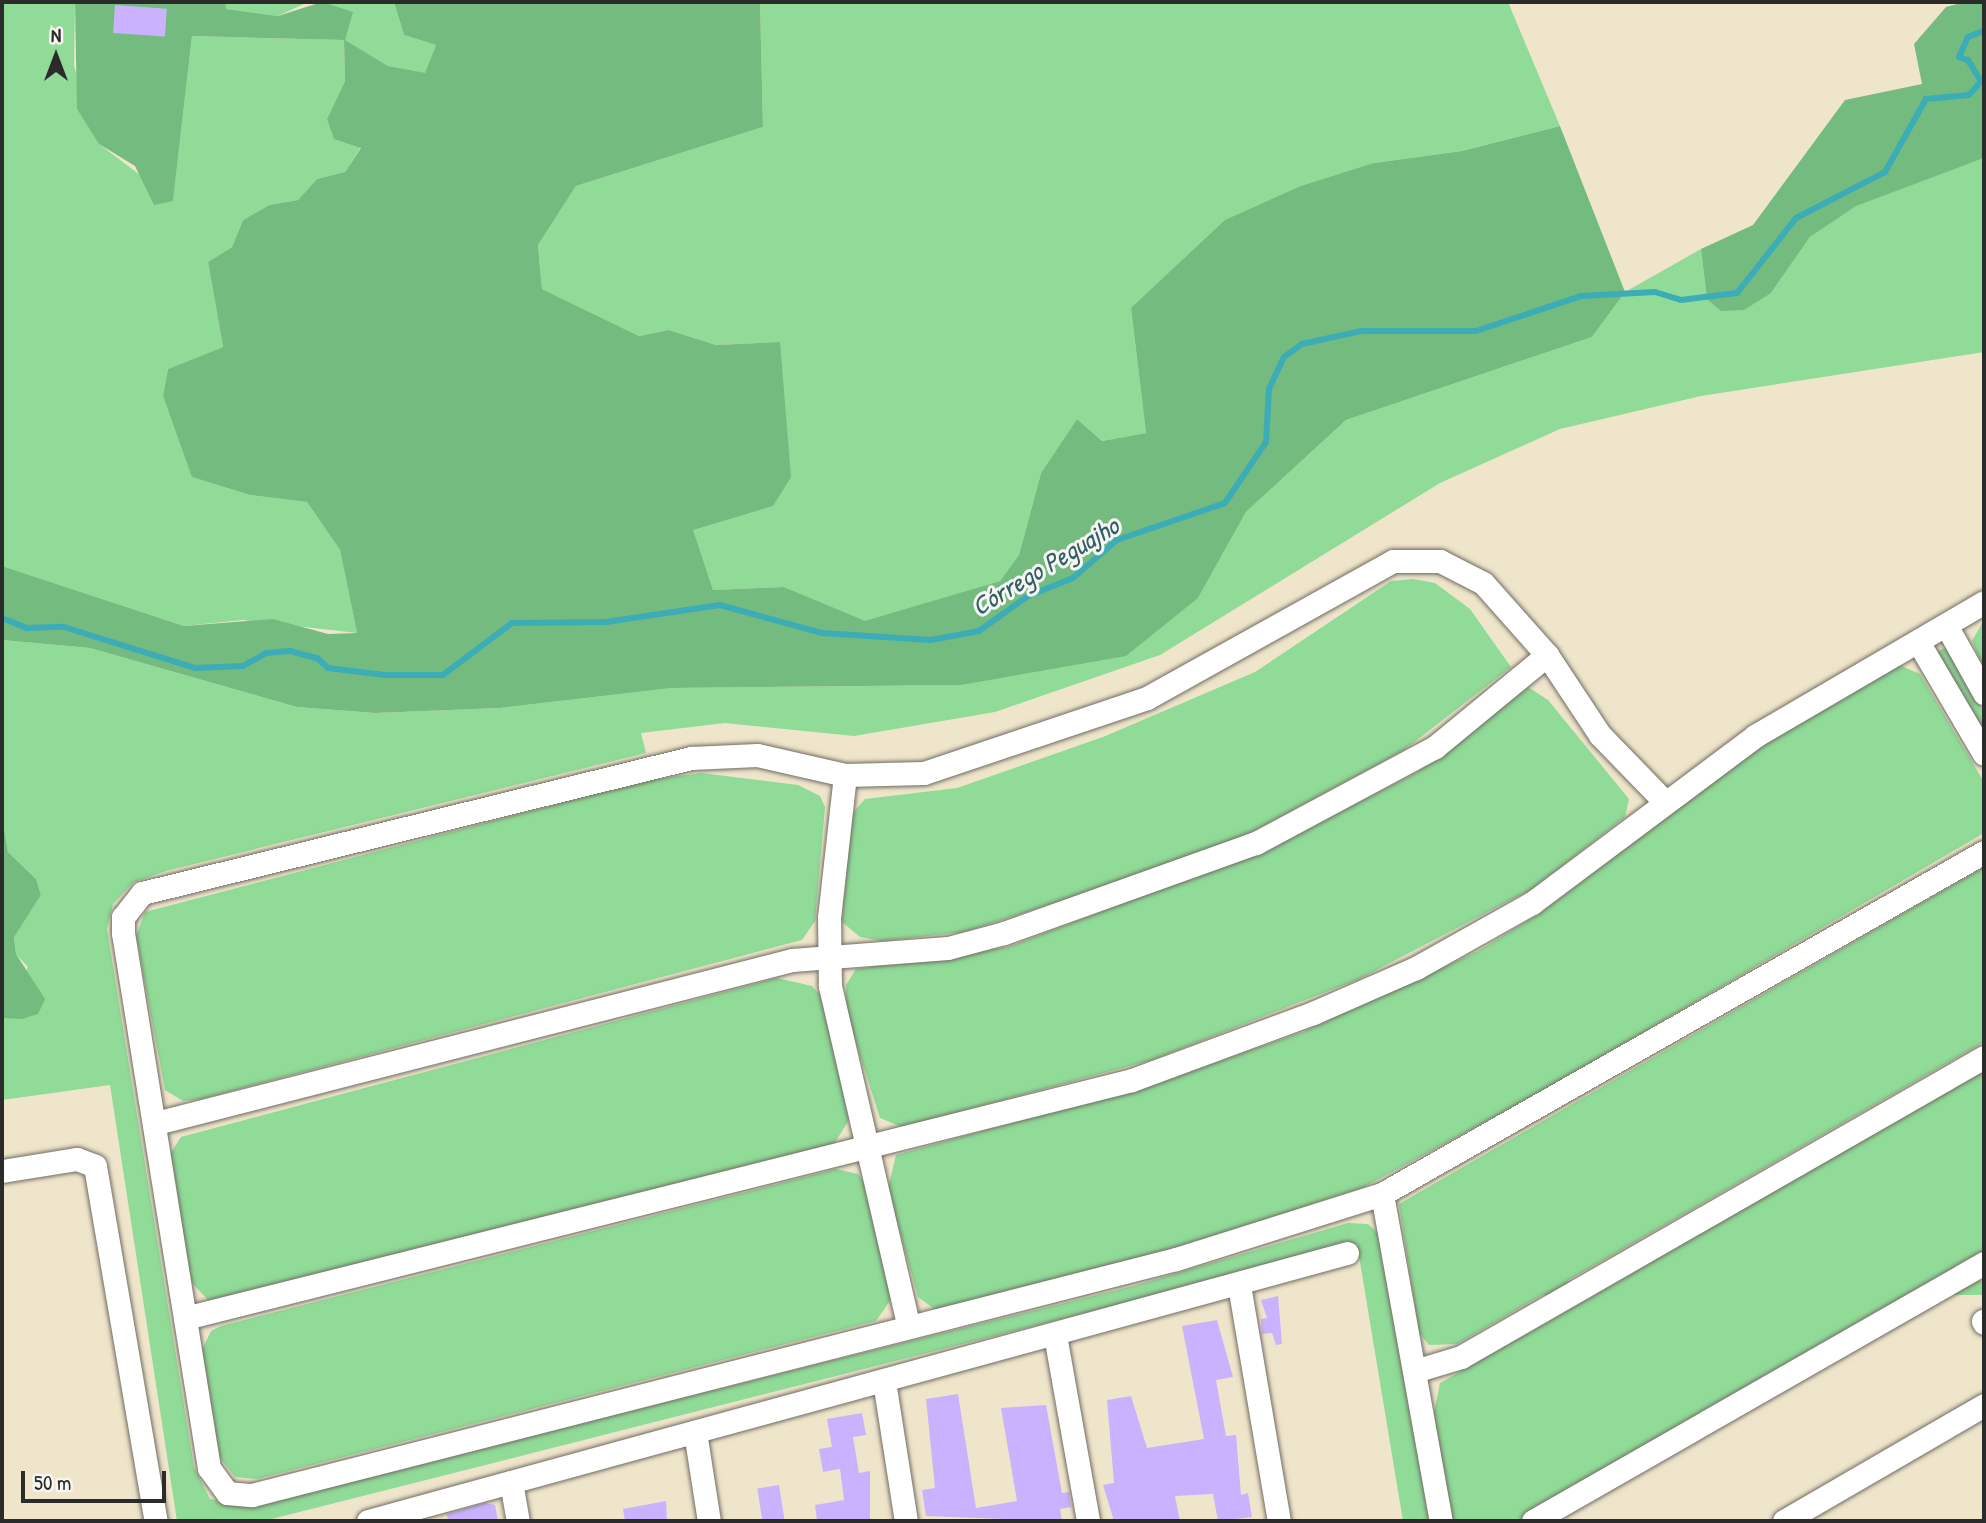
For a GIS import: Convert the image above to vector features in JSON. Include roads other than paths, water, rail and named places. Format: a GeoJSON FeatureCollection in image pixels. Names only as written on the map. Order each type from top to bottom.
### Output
{"type":"FeatureCollection","features":[{"type":"Feature","properties":{"kind":"street"},"geometry":{"type":"LineString","coordinates":[[1664,801],[1600,734],[1547,655],[1483,583],[1440,561],[1393,561],[1147,698],[925,773],[845,775],[757,755],[691,758],[142,893],[123,918],[123,933],[156,1123],[209,1468],[227,1493],[252,1495],[908,1323],[1176,1259],[1382,1194],[1984,852]]}},
{"type":"Feature","properties":{"kind":"street"},"geometry":{"type":"LineString","coordinates":[[185,1318],[870,1150],[1165,1069],[1416,968],[1532,903],[1664,801],[1755,736],[1920,645],[1946,625],[1984,602]]}},
{"type":"Feature","properties":{"kind":"street"},"geometry":{"type":"LineString","coordinates":[[1946,625],[1984,693]]}},
{"type":"Feature","properties":{"kind":"street"},"geometry":{"type":"LineString","coordinates":[[1920,645],[1984,754]]}},
{"type":"Feature","properties":{"kind":"street"},"geometry":{"type":"LineString","coordinates":[[156,1123],[827,955],[948,948],[1004,933],[1256,843],[1435,747],[1547,655]]}},
{"type":"Feature","properties":{"kind":"street"},"geometry":{"type":"LineString","coordinates":[[845,775],[827,955],[908,1323]]}},
{"type":"Feature","properties":{"kind":"street"},"geometry":{"type":"LineString","coordinates":[[1418,1370],[1461,1357],[1984,1057]]}},
{"type":"Feature","properties":{"kind":"street"},"geometry":{"type":"LineString","coordinates":[[2,1171],[77,1158],[95,1166],[156,1521]]}},
{"type":"Feature","properties":{"kind":"street"},"geometry":{"type":"LineString","coordinates":[[1382,1194],[1418,1370],[1441,1521]]}},
{"type":"Feature","properties":{"kind":"street"},"geometry":{"type":"LineString","coordinates":[[368,1521],[1239,1285],[1348,1253]]}},
{"type":"Feature","properties":{"kind":"street"},"geometry":{"type":"LineString","coordinates":[[1533,1521],[1984,1263]]}},
{"type":"Feature","properties":{"kind":"street"},"geometry":{"type":"LineString","coordinates":[[1239,1285],[1279,1521]]}},
{"type":"Feature","properties":{"kind":"street"},"geometry":{"type":"LineString","coordinates":[[1055,1335],[1088,1521]]}},
{"type":"Feature","properties":{"kind":"street"},"geometry":{"type":"LineString","coordinates":[[884,1381],[906,1521]]}},
{"type":"Feature","properties":{"kind":"street"},"geometry":{"type":"LineString","coordinates":[[1784,1521],[1984,1405]]}},
{"type":"Feature","properties":{"kind":"street"},"geometry":{"type":"LineString","coordinates":[[695,1432],[709,1521]]}},
{"type":"Feature","properties":{"kind":"street"},"geometry":{"type":"LineString","coordinates":[[511,1482],[518,1521]]}},
{"type":"Feature","properties":{"kind":"waterway","name":"Córrego Peguajho"},"geometry":{"type":"LineString","coordinates":[[2,618],[27,628],[64,627],[195,668],[243,666],[266,653],[290,651],[317,658],[328,668],[385,675],[443,675],[512,623],[606,622],[720,605],[822,633],[931,640],[979,631],[1028,596],[1073,578],[1117,540],[1225,503],[1266,442],[1269,389],[1284,357],[1302,344],[1361,331],[1476,331],[1581,296],[1655,292],[1681,300],[1737,293],[1796,218],[1885,172],[1926,99],[1969,95],[1981,81],[1968,60],[1959,57],[1968,37],[1984,31]]}}]}
